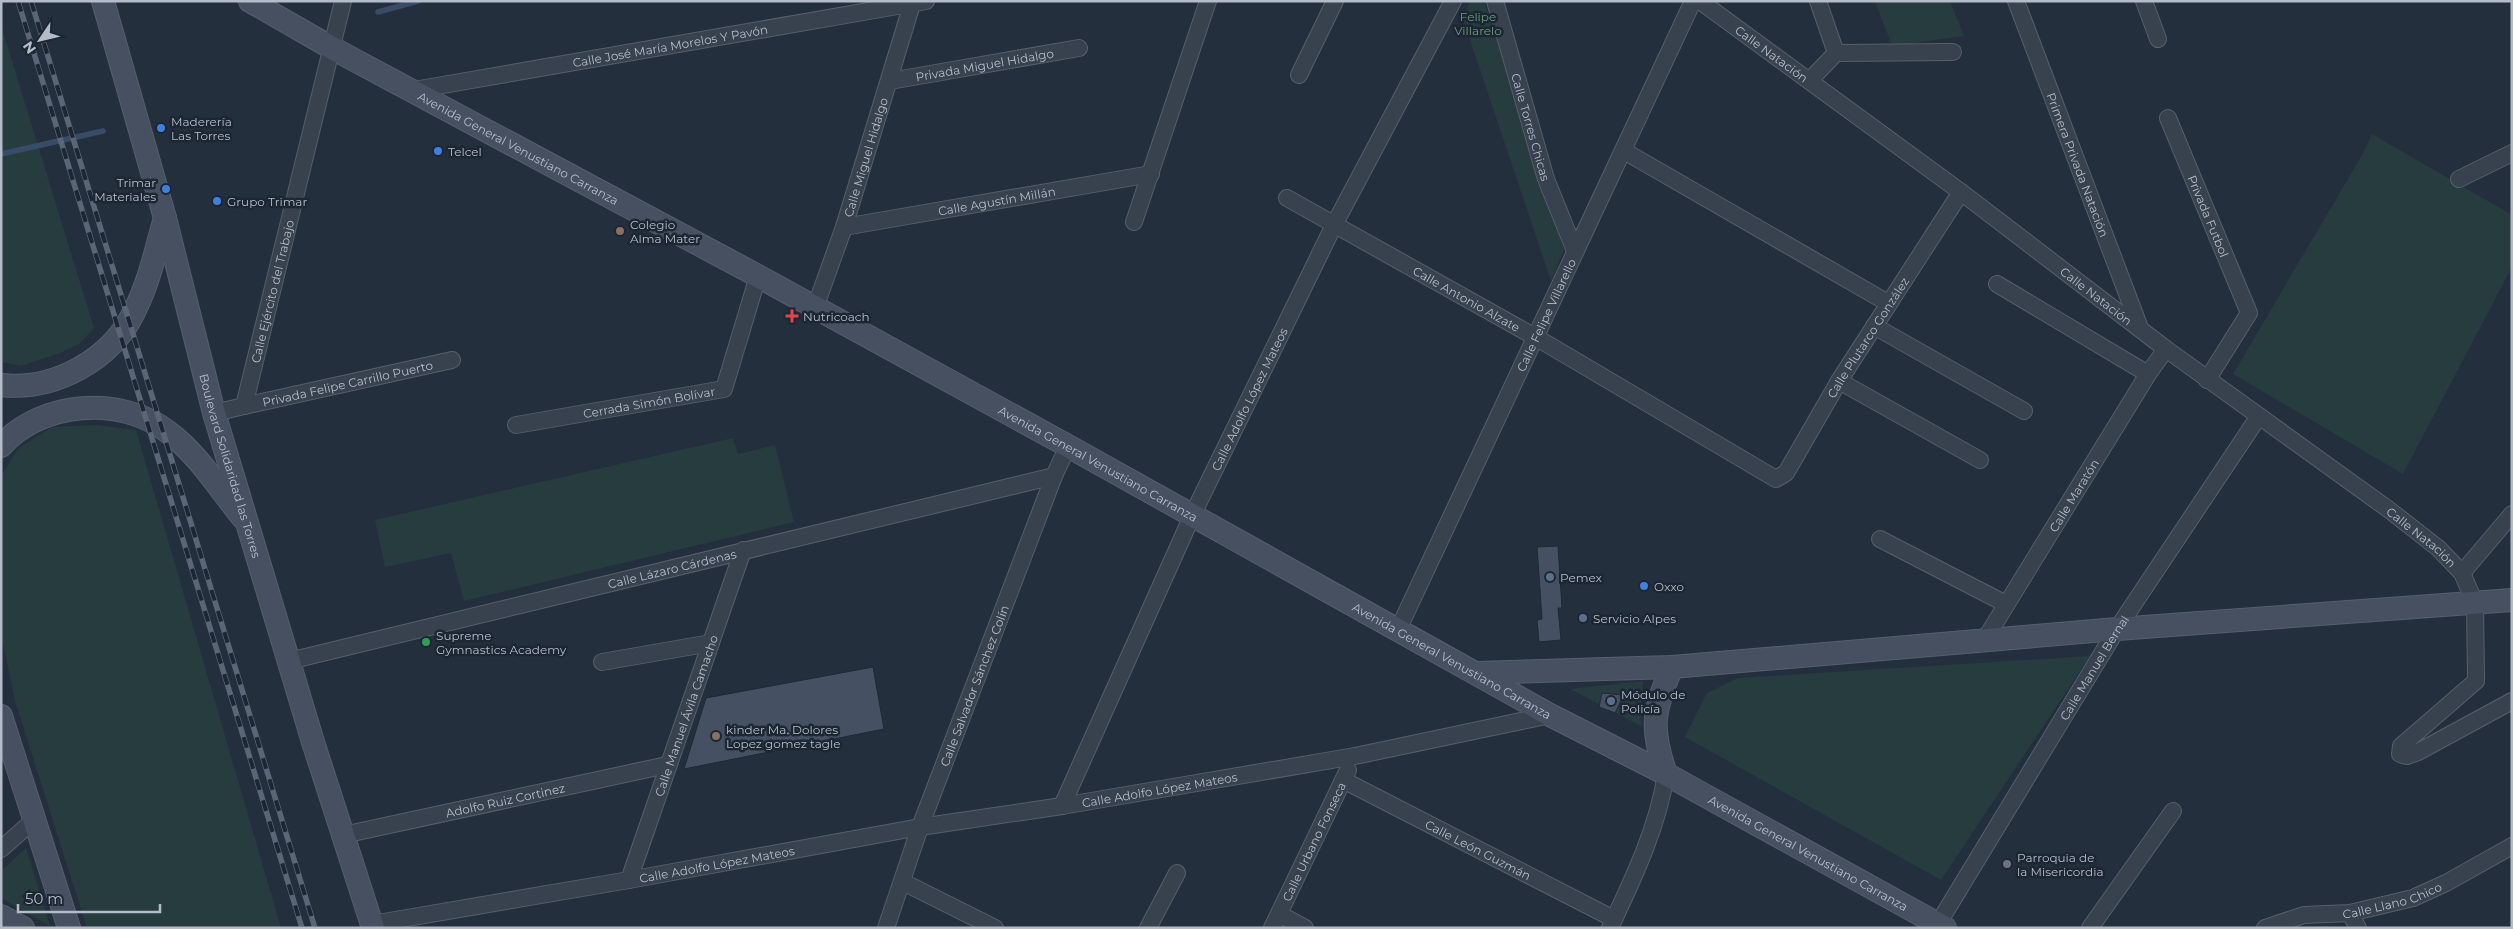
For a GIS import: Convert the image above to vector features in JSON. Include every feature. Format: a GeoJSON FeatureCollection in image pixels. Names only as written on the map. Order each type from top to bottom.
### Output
{"type":"FeatureCollection","features":[{"type":"Feature","properties":{"kind":"main road","name":"Avenida General Venustiano Carranza"},"geometry":{"type":"LineString","coordinates":[[250,1],[332,48],[414,90],[758,276],[1068,446],[1398,630],[1479,673],[1550,715],[1666,774],[1929,923]]}},
{"type":"Feature","properties":{"kind":"main road","name":"Boulevard Solidaridad las Torres"},"geometry":{"type":"LineString","coordinates":[[107,6],[166,218],[214,412],[372,926]]}},
{"type":"Feature","properties":{"kind":"main road"},"geometry":{"type":"LineString","coordinates":[[1,385],[27,385],[65,376],[97,358],[111,345],[133,315],[141,298],[166,218]]}},
{"type":"Feature","properties":{"kind":"main road"},"geometry":{"type":"LineString","coordinates":[[1,446],[33,423],[66,411],[101,408],[136,415],[168,431],[182,444],[250,526]]}},
{"type":"Feature","properties":{"kind":"main road"},"geometry":{"type":"LineString","coordinates":[[1479,673],[1672,667],[2116,629],[2512,600]]}},
{"type":"Feature","properties":{"kind":"main road"},"geometry":{"type":"LineString","coordinates":[[1666,774],[1656,742],[1655,713],[1672,667]]}},
{"type":"Feature","properties":{"kind":"main road"},"geometry":{"type":"LineString","coordinates":[[1,716],[69,928]]}},
{"type":"Feature","properties":{"kind":"main road"},"geometry":{"type":"LineString","coordinates":[[1,916],[23,928]]}},
{"type":"Feature","properties":{"kind":"street","name":"Calle Ejército del Trabajo"},"geometry":{"type":"LineString","coordinates":[[244,406],[343,1]]}},
{"type":"Feature","properties":{"kind":"street"},"geometry":{"type":"LineString","coordinates":[[1134,222],[1208,1]]}},
{"type":"Feature","properties":{"kind":"street"},"geometry":{"type":"LineString","coordinates":[[1299,75],[1335,1]]}},
{"type":"Feature","properties":{"kind":"street","name":"Calle Adolfo López Mateos"},"geometry":{"type":"LineString","coordinates":[[1062,806],[1192,516],[1334,225],[1453,1]]}},
{"type":"Feature","properties":{"kind":"street","name":"Calle Torres Chicas"},"geometry":{"type":"LineString","coordinates":[[1495,1],[1546,178],[1575,250]]}},
{"type":"Feature","properties":{"kind":"street","name":"Calle Felipe Villarello"},"geometry":{"type":"LineString","coordinates":[[1398,630],[1537,338],[1575,250],[1624,151],[1693,1]]}},
{"type":"Feature","properties":{"kind":"street","name":"Calle Natación"},"geometry":{"type":"LineString","coordinates":[[1700,1],[1961,192],[2207,380],[2388,509],[2438,548],[2462,572],[2476,603]]}},
{"type":"Feature","properties":{"kind":"street"},"geometry":{"type":"LineString","coordinates":[[1818,1],[1836,53]]}},
{"type":"Feature","properties":{"kind":"street","name":"Primera Privada Natación"},"geometry":{"type":"LineString","coordinates":[[2016,1],[2140,328]]}},
{"type":"Feature","properties":{"kind":"street"},"geometry":{"type":"LineString","coordinates":[[2144,1],[2158,38]]}},
{"type":"Feature","properties":{"kind":"street","name":"Calle Miguel Hidalgo"},"geometry":{"type":"LineString","coordinates":[[815,308],[844,226],[890,81],[919,3]]}},
{"type":"Feature","properties":{"kind":"street","name":"Calle José María Morelos Y Pavón"},"geometry":{"type":"LineString","coordinates":[[414,90],[919,3]]}},
{"type":"Feature","properties":{"kind":"street","name":"Privada Miguel Hidalgo"},"geometry":{"type":"LineString","coordinates":[[890,81],[1079,48]]}},
{"type":"Feature","properties":{"kind":"street"},"geometry":{"type":"LineString","coordinates":[[1810,80],[1836,53],[1953,52]]}},
{"type":"Feature","properties":{"kind":"street","name":"Privada Futbol"},"geometry":{"type":"LineString","coordinates":[[2168,118],[2249,313],[2207,380]]}},
{"type":"Feature","properties":{"kind":"street"},"geometry":{"type":"LineString","coordinates":[[1624,151],[1888,303]]}},
{"type":"Feature","properties":{"kind":"street"},"geometry":{"type":"LineString","coordinates":[[2458,180],[2512,154]]}},
{"type":"Feature","properties":{"kind":"street","name":"Calle Agustín Millán"},"geometry":{"type":"LineString","coordinates":[[844,226],[1151,174]]}},
{"type":"Feature","properties":{"kind":"street","name":"Calle Plutarco González"},"geometry":{"type":"LineString","coordinates":[[1773,479],[1780,478],[1786,473],[1839,380],[1961,192]]}},
{"type":"Feature","properties":{"kind":"street","name":"Calle Antonio Alzate"},"geometry":{"type":"LineString","coordinates":[[1287,198],[1537,338],[1773,479]]}},
{"type":"Feature","properties":{"kind":"street","name":"Cerrada Simón Bolívar"},"geometry":{"type":"LineString","coordinates":[[516,425],[724,389],[758,276]]}},
{"type":"Feature","properties":{"kind":"street"},"geometry":{"type":"LineString","coordinates":[[1997,284],[2148,374]]}},
{"type":"Feature","properties":{"kind":"street"},"geometry":{"type":"LineString","coordinates":[[1874,326],[2024,411]]}},
{"type":"Feature","properties":{"kind":"street","name":"Calle Maratón"},"geometry":{"type":"LineString","coordinates":[[1984,641],[2148,374],[2166,349]]}},
{"type":"Feature","properties":{"kind":"street","name":"Privada Felipe Carrillo Puerto"},"geometry":{"type":"LineString","coordinates":[[244,406],[452,360]]}},
{"type":"Feature","properties":{"kind":"street"},"geometry":{"type":"LineString","coordinates":[[1839,380],[1980,460]]}},
{"type":"Feature","properties":{"kind":"street"},"geometry":{"type":"LineString","coordinates":[[214,412],[244,406]]}},
{"type":"Feature","properties":{"kind":"street","name":"Calle Manuel Bernal"},"geometry":{"type":"LineString","coordinates":[[1929,923],[2116,629],[2259,416]]}},
{"type":"Feature","properties":{"kind":"street","name":"Calle Salvador Sánchez Colín"},"geometry":{"type":"LineString","coordinates":[[886,928],[903,882],[920,826],[1054,476],[1068,446]]}},
{"type":"Feature","properties":{"kind":"street","name":"Calle Lázaro Cárdenas"},"geometry":{"type":"LineString","coordinates":[[289,661],[1054,476]]}},
{"type":"Feature","properties":{"kind":"street"},"geometry":{"type":"LineString","coordinates":[[2462,572],[2512,514]]}},
{"type":"Feature","properties":{"kind":"street"},"geometry":{"type":"LineString","coordinates":[[1880,539],[2006,604]]}},
{"type":"Feature","properties":{"kind":"street","name":"Calle Manuel Ávila Camacho"},"geometry":{"type":"LineString","coordinates":[[629,880],[667,766],[744,550]]}},
{"type":"Feature","properties":{"kind":"street"},"geometry":{"type":"LineString","coordinates":[[2476,603],[2476,681],[2401,746],[2398,752],[2404,756],[2418,752],[2512,701]]}},
{"type":"Feature","properties":{"kind":"street"},"geometry":{"type":"LineString","coordinates":[[602,662],[711,643]]}},
{"type":"Feature","properties":{"kind":"street","name":"Calle Adolfo López Mateos"},"geometry":{"type":"LineString","coordinates":[[372,926],[920,826],[1062,806],[1355,756],[1550,715]]}},
{"type":"Feature","properties":{"kind":"street","name":"Calle Urbano Fonseca"},"geometry":{"type":"LineString","coordinates":[[1276,921],[1355,756]]}},
{"type":"Feature","properties":{"kind":"street","name":"Adolfo Ruiz Cortinez"},"geometry":{"type":"LineString","coordinates":[[343,836],[667,766]]}},
{"type":"Feature","properties":{"kind":"street"},"geometry":{"type":"LineString","coordinates":[[1612,923],[1659,811],[1666,774]]}},
{"type":"Feature","properties":{"kind":"street","name":"Calle León Guzmán"},"geometry":{"type":"LineString","coordinates":[[1343,780],[1612,923]]}},
{"type":"Feature","properties":{"kind":"street"},"geometry":{"type":"LineString","coordinates":[[2090,928],[2172,811]]}},
{"type":"Feature","properties":{"kind":"street"},"geometry":{"type":"LineString","coordinates":[[1,849],[34,820]]}},
{"type":"Feature","properties":{"kind":"street","name":"Calle Llano Chico"},"geometry":{"type":"LineString","coordinates":[[2265,928],[2304,915],[2350,913],[2413,898],[2446,883],[2512,846]]}},
{"type":"Feature","properties":{"kind":"street"},"geometry":{"type":"LineString","coordinates":[[1148,928],[1177,873]]}},
{"type":"Feature","properties":{"kind":"street"},"geometry":{"type":"LineString","coordinates":[[903,882],[995,928]]}},
{"type":"Feature","properties":{"kind":"street"},"geometry":{"type":"LineString","coordinates":[[2350,913],[2358,928]]}},
{"type":"Feature","properties":{"kind":"street"},"geometry":{"type":"LineString","coordinates":[[1276,921],[1305,928]]}},
{"type":"Feature","properties":{"kind":"green space","name":"Felipe Villarelo"},"geometry":{"type":"Polygon","coordinates":[[[1470,1],[1484,1],[1564,250],[1551,281],[1463,19],[1470,1]]]}},
{"type":"Feature","properties":{"kind":"green space"},"geometry":{"type":"Polygon","coordinates":[[[1875,1],[1950,1],[1964,36],[1892,46],[1875,1]]]}},
{"type":"Feature","properties":{"kind":"green space"},"geometry":{"type":"Polygon","coordinates":[[[1,25],[94,328],[79,344],[60,353],[21,366],[1,362],[1,25]]]}},
{"type":"Feature","properties":{"kind":"green space"},"geometry":{"type":"Polygon","coordinates":[[[2372,134],[2512,215],[2512,267],[2403,474],[2233,374],[2362,155],[2372,134]]]}},
{"type":"Feature","properties":{"kind":"green space"},"geometry":{"type":"Polygon","coordinates":[[[97,425],[136,430],[281,928],[87,928],[15,701],[1,634],[1,476],[18,449],[52,427],[97,425]]]}},
{"type":"Feature","properties":{"kind":"green space"},"geometry":{"type":"Polygon","coordinates":[[[733,438],[738,454],[775,445],[794,522],[464,601],[451,553],[385,567],[375,520],[733,438]]]}},
{"type":"Feature","properties":{"kind":"green space"},"geometry":{"type":"Polygon","coordinates":[[[2090,656],[1941,880],[1685,737],[1707,693],[1738,678],[2090,656]]]}},
{"type":"Feature","properties":{"kind":"green space"},"geometry":{"type":"Polygon","coordinates":[[[1643,681],[1641,726],[1570,689],[1643,681]]]}},
{"type":"Feature","properties":{"kind":"green space"},"geometry":{"type":"Polygon","coordinates":[[[26,848],[50,926],[1,898],[1,871],[26,848]]]}},
{"type":"Feature","properties":{"kind":"building","name":"Pemex"},"geometry":{"type":"Polygon","coordinates":[[[1558,546],[1562,608],[1558,608],[1561,640],[1539,642],[1537,620],[1542,619],[1537,547],[1558,546]]]}},
{"type":"Feature","properties":{"kind":"building"},"geometry":{"type":"Polygon","coordinates":[[[873,667],[884,729],[684,769],[706,698],[873,667]]]}},
{"type":"Feature","properties":{"kind":"building","name":"Módulo de Policía"},"geometry":{"type":"Polygon","coordinates":[[[1602,693],[1624,695],[1615,713],[1599,707],[1602,693]]]}},
{"type":"Feature","properties":{"kind":"waterway"},"geometry":{"type":"LineString","coordinates":[[378,12],[418,1]]}},
{"type":"Feature","properties":{"kind":"waterway"},"geometry":{"type":"LineString","coordinates":[[1,154],[103,131]]}},
{"type":"Feature","properties":{"kind":"railway"},"geometry":{"type":"LineString","coordinates":[[18,1],[302,928]]}},
{"type":"Feature","properties":{"kind":"railway"},"geometry":{"type":"LineString","coordinates":[[31,1],[315,928]]}},
{"type":"Feature","properties":{"kind":"place","name":"Maderería Las Torres"},"geometry":{"type":"Point","coordinates":[161,128]}},
{"type":"Feature","properties":{"kind":"place","name":"Telcel"},"geometry":{"type":"Point","coordinates":[438,151]}},
{"type":"Feature","properties":{"kind":"place","name":"Trimar Materiales"},"geometry":{"type":"Point","coordinates":[166,189]}},
{"type":"Feature","properties":{"kind":"place","name":"Grupo Trimar"},"geometry":{"type":"Point","coordinates":[217,201]}},
{"type":"Feature","properties":{"kind":"place","name":"Colegio Alma Mater"},"geometry":{"type":"Point","coordinates":[620,231]}},
{"type":"Feature","properties":{"kind":"place","name":"Nutricoach"},"geometry":{"type":"Point","coordinates":[792,316]}},
{"type":"Feature","properties":{"kind":"place","name":"Pemex"},"geometry":{"type":"Point","coordinates":[1550,577]}},
{"type":"Feature","properties":{"kind":"place","name":"Oxxo"},"geometry":{"type":"Point","coordinates":[1644,586]}},
{"type":"Feature","properties":{"kind":"place","name":"Servicio Alpes"},"geometry":{"type":"Point","coordinates":[1583,618]}},
{"type":"Feature","properties":{"kind":"place","name":"Supreme Gymnastics Academy"},"geometry":{"type":"Point","coordinates":[426,642]}},
{"type":"Feature","properties":{"kind":"place","name":"Módulo de Policía"},"geometry":{"type":"Point","coordinates":[1611,701]}},
{"type":"Feature","properties":{"kind":"place","name":"kinder Ma. Dolores Lopez gomez tagle"},"geometry":{"type":"Point","coordinates":[716,736]}},
{"type":"Feature","properties":{"kind":"place","name":"Parroquia de la Misericordia"},"geometry":{"type":"Point","coordinates":[2007,864]}}]}
